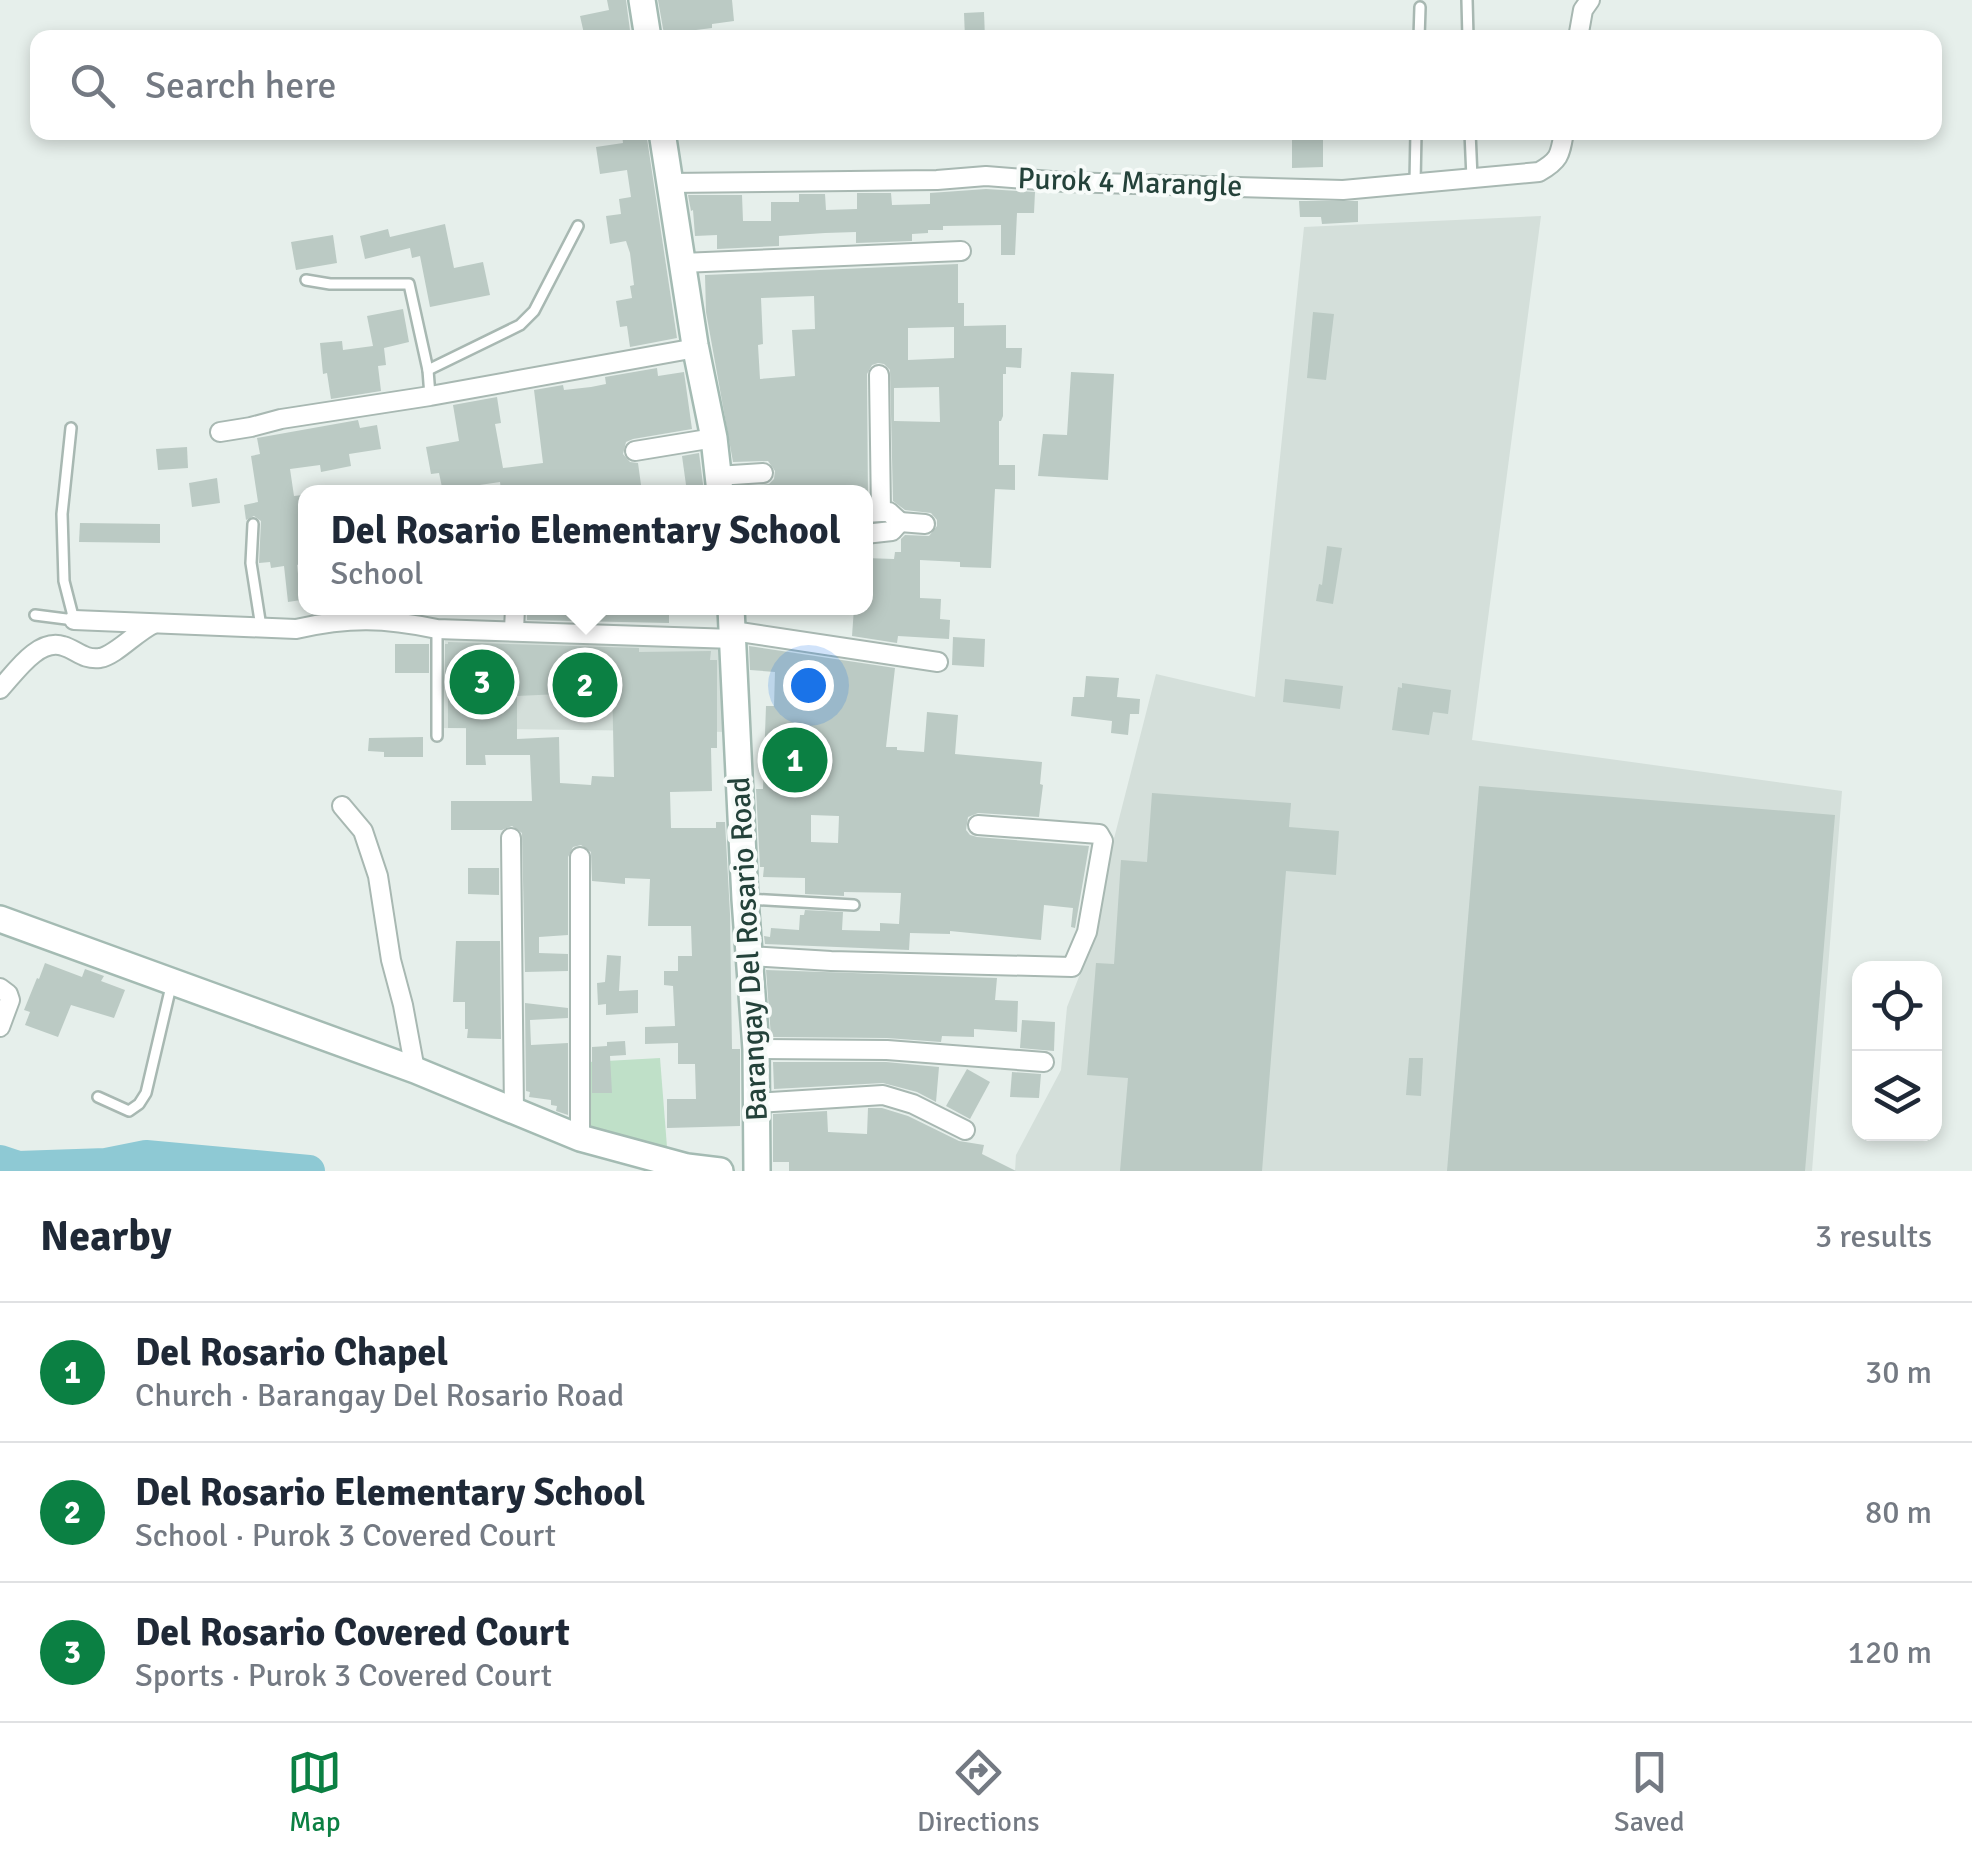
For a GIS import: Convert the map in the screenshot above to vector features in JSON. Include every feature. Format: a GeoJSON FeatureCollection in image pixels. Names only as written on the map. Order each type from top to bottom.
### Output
{"type":"FeatureCollection","features":[{"type":"Feature","properties":{"kind":"main road"},"geometry":{"type":"LineString","coordinates":[[642,0],[647,30]]}},
{"type":"Feature","properties":{"kind":"main road"},"geometry":{"type":"LineString","coordinates":[[663,140],[714,438],[718,484]]}},
{"type":"Feature","properties":{"kind":"main road","name":"Barangay Del Rosario Road"},"geometry":{"type":"LineString","coordinates":[[733,626],[756,1049],[757,1171]]}},
{"type":"Feature","properties":{"kind":"main road"},"geometry":{"type":"LineString","coordinates":[[0,919],[415,1070],[580,1138],[687,1167],[720,1171]]}},
{"type":"Feature","properties":{"kind":"street"},"geometry":{"type":"LineString","coordinates":[[1579,30],[1582,10],[1590,0]]}},
{"type":"Feature","properties":{"kind":"street","name":"Purok 4 Marangle"},"geometry":{"type":"LineString","coordinates":[[669,184],[986,176],[1343,190],[1539,172],[1556,162],[1563,140]]}},
{"type":"Feature","properties":{"kind":"street"},"geometry":{"type":"LineString","coordinates":[[682,263],[961,251]]}},
{"type":"Feature","properties":{"kind":"street"},"geometry":{"type":"LineString","coordinates":[[220,432],[696,348]]}},
{"type":"Feature","properties":{"kind":"street"},"geometry":{"type":"LineString","coordinates":[[879,375],[873,512],[889,512],[900,522],[926,524]]}},
{"type":"Feature","properties":{"kind":"street"},"geometry":{"type":"LineString","coordinates":[[635,451],[714,438]]}},
{"type":"Feature","properties":{"kind":"street"},"geometry":{"type":"LineString","coordinates":[[718,484],[763,473]]}},
{"type":"Feature","properties":{"kind":"street"},"geometry":{"type":"LineString","coordinates":[[873,533],[892,530],[900,522]]}},
{"type":"Feature","properties":{"kind":"street"},"geometry":{"type":"LineString","coordinates":[[74,620],[296,628],[385,615]]}},
{"type":"Feature","properties":{"kind":"street"},"geometry":{"type":"LineString","coordinates":[[393,615],[437,628],[733,626],[938,662]]}},
{"type":"Feature","properties":{"kind":"street"},"geometry":{"type":"LineString","coordinates":[[514,630],[515,615]]}},
{"type":"Feature","properties":{"kind":"street"},"geometry":{"type":"LineString","coordinates":[[0,688],[48,644],[62,645],[84,658],[103,658],[157,622]]}},
{"type":"Feature","properties":{"kind":"street"},"geometry":{"type":"LineString","coordinates":[[342,806],[363,831],[378,876],[415,1070]]}},
{"type":"Feature","properties":{"kind":"street"},"geometry":{"type":"LineString","coordinates":[[750,956],[1072,967],[1087,932],[1102,836],[978,826]]}},
{"type":"Feature","properties":{"kind":"street"},"geometry":{"type":"LineString","coordinates":[[511,838],[514,1112]]}},
{"type":"Feature","properties":{"kind":"street"},"geometry":{"type":"LineString","coordinates":[[580,857],[580,1138]]}},
{"type":"Feature","properties":{"kind":"street"},"geometry":{"type":"LineString","coordinates":[[0,988],[10,1000],[0,1028]]}},
{"type":"Feature","properties":{"kind":"street"},"geometry":{"type":"LineString","coordinates":[[756,1049],[887,1050],[1044,1062]]}},
{"type":"Feature","properties":{"kind":"street"},"geometry":{"type":"LineString","coordinates":[[756,1103],[883,1095],[912,1104],[965,1130]]}},
{"type":"Feature","properties":{"kind":"lane"},"geometry":{"type":"LineString","coordinates":[[1467,0],[1468,30]]}},
{"type":"Feature","properties":{"kind":"lane"},"geometry":{"type":"LineString","coordinates":[[1419,30],[1420,7]]}},
{"type":"Feature","properties":{"kind":"lane"},"geometry":{"type":"LineString","coordinates":[[1414,184],[1416,140]]}},
{"type":"Feature","properties":{"kind":"lane"},"geometry":{"type":"LineString","coordinates":[[1470,140],[1472,178]]}},
{"type":"Feature","properties":{"kind":"lane"},"geometry":{"type":"LineString","coordinates":[[428,370],[520,325],[534,311],[578,226]]}},
{"type":"Feature","properties":{"kind":"lane"},"geometry":{"type":"LineString","coordinates":[[306,280],[330,284],[409,284],[430,396]]}},
{"type":"Feature","properties":{"kind":"lane"},"geometry":{"type":"LineString","coordinates":[[36,615],[74,620],[64,581],[62,514],[71,428]]}},
{"type":"Feature","properties":{"kind":"lane"},"geometry":{"type":"LineString","coordinates":[[253,524],[252,563],[260,628]]}},
{"type":"Feature","properties":{"kind":"lane"},"geometry":{"type":"LineString","coordinates":[[437,628],[437,736]]}},
{"type":"Feature","properties":{"kind":"lane"},"geometry":{"type":"LineString","coordinates":[[745,899],[854,905]]}},
{"type":"Feature","properties":{"kind":"lane"},"geometry":{"type":"LineString","coordinates":[[98,1098],[129,1111],[146,1093],[172,981]]}},
{"type":"Feature","properties":{"kind":"shaded area"},"geometry":{"type":"Polygon","coordinates":[[[1541,216],[1472,740],[1842,791],[1812,1171],[1015,1171],[1016,1155],[1061,1070],[1067,1007],[1090,949],[1097,905],[1156,674],[1255,697],[1304,227],[1541,216]]]}},
{"type":"Feature","properties":{"kind":"shaded area"},"geometry":{"type":"Polygon","coordinates":[[[445,635],[724,642],[730,732],[442,728],[445,635]]]}},
{"type":"Feature","properties":{"kind":"green space"},"geometry":{"type":"Polygon","coordinates":[[[660,1058],[667,1147],[589,1129],[588,1062],[660,1058]]]}},
{"type":"Feature","properties":{"kind":"building"},"geometry":{"type":"Polygon","coordinates":[[[607,0],[626,0],[630,30],[583,30],[580,16],[609,10],[607,0]]]}},
{"type":"Feature","properties":{"kind":"building"},"geometry":{"type":"Polygon","coordinates":[[[658,0],[732,0],[734,21],[712,24],[712,28],[663,30],[658,0]]]}},
{"type":"Feature","properties":{"kind":"building"},"geometry":{"type":"Polygon","coordinates":[[[984,12],[985,30],[965,30],[964,13],[984,12]]]}},
{"type":"Feature","properties":{"kind":"building"},"geometry":{"type":"Polygon","coordinates":[[[623,140],[647,140],[677,338],[630,347],[627,326],[620,327],[616,301],[632,298],[630,253],[626,241],[610,244],[606,216],[621,214],[619,199],[631,197],[627,170],[600,174],[596,147],[623,140]]]}},
{"type":"Feature","properties":{"kind":"building"},"geometry":{"type":"Polygon","coordinates":[[[1292,140],[1323,140],[1323,167],[1292,168],[1292,140]]]}},
{"type":"Feature","properties":{"kind":"building"},"geometry":{"type":"Polygon","coordinates":[[[986,189],[1035,192],[1034,213],[1017,213],[1015,255],[1001,255],[1001,225],[943,226],[943,230],[912,234],[912,241],[856,243],[856,232],[825,233],[779,236],[779,246],[717,249],[717,235],[695,236],[688,195],[742,195],[743,221],[771,221],[771,202],[799,202],[799,194],[825,194],[826,210],[857,209],[857,193],[891,193],[892,205],[930,204],[930,193],[986,189]]]}},
{"type":"Feature","properties":{"kind":"building"},"geometry":{"type":"Polygon","coordinates":[[[1299,201],[1358,201],[1358,222],[1322,224],[1321,217],[1300,217],[1299,201]]]}},
{"type":"Feature","properties":{"kind":"building"},"geometry":{"type":"Polygon","coordinates":[[[445,224],[454,268],[483,262],[490,295],[430,307],[420,256],[412,258],[410,248],[365,259],[360,236],[388,229],[390,237],[445,224]]]}},
{"type":"Feature","properties":{"kind":"building"},"geometry":{"type":"Polygon","coordinates":[[[333,235],[337,263],[296,270],[291,242],[333,235]]]}},
{"type":"Feature","properties":{"kind":"building"},"geometry":{"type":"Polygon","coordinates":[[[958,264],[958,303],[964,303],[964,326],[1006,325],[1006,348],[1022,348],[1021,368],[1006,367],[1003,374],[1003,416],[999,421],[999,465],[1015,465],[1015,490],[995,489],[991,568],[920,560],[920,598],[941,599],[940,619],[950,620],[949,639],[898,636],[897,643],[852,636],[854,615],[873,615],[873,558],[894,559],[895,552],[901,552],[905,535],[929,536],[937,526],[931,513],[905,510],[893,501],[890,370],[878,363],[867,374],[868,485],[758,485],[769,484],[775,471],[768,461],[733,462],[706,312],[705,275],[958,264]],[[814,296],[761,298],[760,379],[795,376],[792,330],[815,329],[814,296]],[[954,327],[908,328],[908,360],[954,358],[954,327]],[[939,387],[894,388],[894,421],[940,422],[939,387]]]}},
{"type":"Feature","properties":{"kind":"building"},"geometry":{"type":"Polygon","coordinates":[[[403,309],[409,342],[384,348],[386,365],[378,366],[381,391],[331,399],[327,373],[323,374],[320,343],[342,341],[343,350],[373,346],[367,316],[403,309]]]}},
{"type":"Feature","properties":{"kind":"building"},"geometry":{"type":"Polygon","coordinates":[[[1313,312],[1334,314],[1326,380],[1307,378],[1313,312]]]}},
{"type":"Feature","properties":{"kind":"building"},"geometry":{"type":"Polygon","coordinates":[[[657,368],[658,376],[684,372],[692,429],[626,442],[623,454],[630,462],[638,463],[641,485],[442,485],[439,473],[431,474],[426,447],[459,441],[453,405],[497,397],[501,423],[495,424],[503,468],[543,463],[534,390],[563,385],[564,390],[591,387],[606,384],[605,377],[657,368]]]}},
{"type":"Feature","properties":{"kind":"building"},"geometry":{"type":"Polygon","coordinates":[[[1071,372],[1114,374],[1108,480],[1038,476],[1043,434],[1067,435],[1071,372]]]}},
{"type":"Feature","properties":{"kind":"building"},"geometry":{"type":"Polygon","coordinates":[[[358,420],[360,428],[377,425],[381,449],[349,454],[351,466],[321,472],[320,465],[290,469],[294,496],[298,496],[298,600],[288,602],[284,566],[271,568],[270,562],[259,563],[261,521],[254,516],[246,520],[244,505],[258,502],[251,456],[260,454],[257,438],[358,420]]]}},
{"type":"Feature","properties":{"kind":"building"},"geometry":{"type":"Polygon","coordinates":[[[187,447],[188,468],[158,470],[156,449],[187,447]]]}},
{"type":"Feature","properties":{"kind":"building"},"geometry":{"type":"Polygon","coordinates":[[[699,453],[703,485],[686,485],[682,456],[699,453]]]}},
{"type":"Feature","properties":{"kind":"building"},"geometry":{"type":"Polygon","coordinates":[[[217,478],[220,503],[192,507],[189,483],[217,478]]]}},
{"type":"Feature","properties":{"kind":"building"},"geometry":{"type":"Polygon","coordinates":[[[80,523],[160,524],[160,543],[79,542],[80,523]]]}},
{"type":"Feature","properties":{"kind":"building"},"geometry":{"type":"Polygon","coordinates":[[[1327,546],[1342,548],[1333,604],[1316,601],[1327,546]]]}},
{"type":"Feature","properties":{"kind":"building"},"geometry":{"type":"Polygon","coordinates":[[[527,615],[669,615],[669,623],[527,620],[527,615]]]}},
{"type":"Feature","properties":{"kind":"building"},"geometry":{"type":"Polygon","coordinates":[[[953,637],[985,639],[984,667],[952,665],[953,637]]]}},
{"type":"Feature","properties":{"kind":"building"},"geometry":{"type":"Polygon","coordinates":[[[395,644],[429,644],[429,673],[395,673],[395,644]]]}},
{"type":"Feature","properties":{"kind":"building"},"geometry":{"type":"Polygon","coordinates":[[[448,644],[711,651],[710,660],[717,660],[717,748],[711,748],[712,791],[670,792],[671,828],[716,828],[716,822],[725,822],[732,1049],[740,1049],[740,1126],[667,1128],[667,1099],[696,1099],[695,1064],[678,1064],[678,1043],[645,1044],[645,1027],[675,1026],[673,986],[664,985],[664,971],[678,971],[678,956],[692,956],[691,926],[648,926],[650,879],[625,878],[625,884],[592,881],[591,852],[581,845],[573,847],[568,857],[568,935],[539,937],[539,953],[568,954],[568,971],[525,972],[522,833],[512,826],[502,830],[451,830],[451,801],[532,801],[530,755],[485,755],[486,765],[466,765],[466,728],[448,728],[448,644]],[[560,676],[560,694],[517,696],[517,739],[559,737],[560,783],[591,785],[592,776],[614,777],[612,677],[560,676]]]}},
{"type":"Feature","properties":{"kind":"building"},"geometry":{"type":"Polygon","coordinates":[[[749,646],[895,668],[886,747],[924,752],[927,712],[958,715],[955,754],[1042,762],[1039,817],[978,813],[968,817],[966,830],[977,837],[1089,846],[1075,928],[1071,927],[1073,908],[1044,905],[1041,940],[950,931],[910,933],[909,950],[765,944],[764,936],[770,937],[771,928],[799,930],[800,915],[805,910],[843,912],[842,930],[880,931],[880,923],[899,924],[901,893],[805,894],[805,878],[763,877],[756,789],[763,789],[766,706],[774,706],[775,672],[750,670],[749,646]],[[811,815],[811,842],[838,843],[839,816],[811,815]]]}},
{"type":"Feature","properties":{"kind":"building"},"geometry":{"type":"Polygon","coordinates":[[[1086,676],[1119,678],[1117,697],[1140,699],[1139,714],[1130,714],[1128,735],[1111,733],[1112,721],[1071,716],[1073,697],[1084,697],[1086,676]]]}},
{"type":"Feature","properties":{"kind":"building"},"geometry":{"type":"Polygon","coordinates":[[[1285,679],[1343,686],[1340,709],[1283,702],[1285,679]]]}},
{"type":"Feature","properties":{"kind":"building"},"geometry":{"type":"Polygon","coordinates":[[[1402,683],[1451,690],[1448,714],[1433,712],[1429,735],[1392,730],[1398,687],[1402,688],[1402,683]]]}},
{"type":"Feature","properties":{"kind":"building"},"geometry":{"type":"Polygon","coordinates":[[[423,737],[423,757],[384,757],[384,752],[368,751],[369,738],[423,737]]]}},
{"type":"Feature","properties":{"kind":"building"},"geometry":{"type":"Polygon","coordinates":[[[1479,786],[1835,815],[1805,1171],[1447,1171],[1479,786]]]}},
{"type":"Feature","properties":{"kind":"building"},"geometry":{"type":"Polygon","coordinates":[[[1152,793],[1291,803],[1289,827],[1339,831],[1336,875],[1286,871],[1262,1171],[1120,1171],[1128,1078],[1087,1075],[1096,963],[1114,964],[1121,860],[1147,862],[1152,793]]]}},
{"type":"Feature","properties":{"kind":"building"},"geometry":{"type":"Polygon","coordinates":[[[468,868],[499,868],[499,895],[468,894],[468,868]]]}},
{"type":"Feature","properties":{"kind":"building"},"geometry":{"type":"Polygon","coordinates":[[[456,941],[500,941],[501,1039],[467,1038],[465,1002],[453,1002],[456,941]]]}},
{"type":"Feature","properties":{"kind":"building"},"geometry":{"type":"Polygon","coordinates":[[[607,955],[621,956],[619,991],[638,990],[638,1013],[606,1015],[606,1004],[598,1005],[597,983],[605,982],[607,955]]]}},
{"type":"Feature","properties":{"kind":"building"},"geometry":{"type":"Polygon","coordinates":[[[45,963],[82,977],[85,969],[104,976],[101,981],[125,990],[114,1018],[71,1005],[58,1037],[25,1025],[30,1012],[24,1010],[45,963]]]}},
{"type":"Feature","properties":{"kind":"building"},"geometry":{"type":"Polygon","coordinates":[[[766,970],[997,978],[995,1000],[1018,1001],[1017,1032],[974,1029],[974,1037],[942,1036],[941,1042],[771,1037],[766,970]]]}},
{"type":"Feature","properties":{"kind":"building"},"geometry":{"type":"Polygon","coordinates":[[[525,1003],[568,1008],[568,1018],[530,1020],[531,1045],[568,1043],[568,1115],[556,1111],[551,1100],[529,1097],[530,1092],[526,1091],[525,1003]]]}},
{"type":"Feature","properties":{"kind":"building"},"geometry":{"type":"Polygon","coordinates":[[[1022,1020],[1055,1022],[1054,1051],[1020,1048],[1022,1020]]]}},
{"type":"Feature","properties":{"kind":"building"},"geometry":{"type":"Polygon","coordinates":[[[625,1041],[626,1055],[610,1056],[612,1093],[592,1093],[592,1047],[625,1041]]]}},
{"type":"Feature","properties":{"kind":"building"},"geometry":{"type":"Polygon","coordinates":[[[1409,1058],[1423,1058],[1421,1096],[1406,1095],[1409,1058]]]}},
{"type":"Feature","properties":{"kind":"building"},"geometry":{"type":"Polygon","coordinates":[[[773,1062],[886,1062],[939,1067],[936,1102],[917,1092],[883,1083],[774,1089],[773,1062]]]}},
{"type":"Feature","properties":{"kind":"building"},"geometry":{"type":"Polygon","coordinates":[[[967,1069],[990,1082],[970,1119],[946,1106],[967,1069]]]}},
{"type":"Feature","properties":{"kind":"building"},"geometry":{"type":"Polygon","coordinates":[[[1012,1072],[1041,1074],[1039,1098],[1010,1097],[1012,1072]]]}},
{"type":"Feature","properties":{"kind":"building"},"geometry":{"type":"Polygon","coordinates":[[[868,1108],[908,1116],[959,1141],[984,1145],[982,1154],[1016,1171],[789,1171],[789,1162],[773,1162],[773,1114],[827,1111],[828,1132],[867,1134],[868,1108]]]}},
{"type":"Feature","properties":{"kind":"waterway"},"geometry":{"type":"LineString","coordinates":[[0,1161],[18,1167],[106,1164],[146,1156],[309,1171]]}},
{"type":"Feature","properties":{"kind":"place","name":"Del Rosario Covered Court"},"geometry":{"type":"Point","coordinates":[482,682]}},
{"type":"Feature","properties":{"kind":"place","name":"Del Rosario Elementary School"},"geometry":{"type":"Point","coordinates":[585,685]}},
{"type":"Feature","properties":{"kind":"place","name":"Del Rosario Chapel"},"geometry":{"type":"Point","coordinates":[795,760]}}]}
